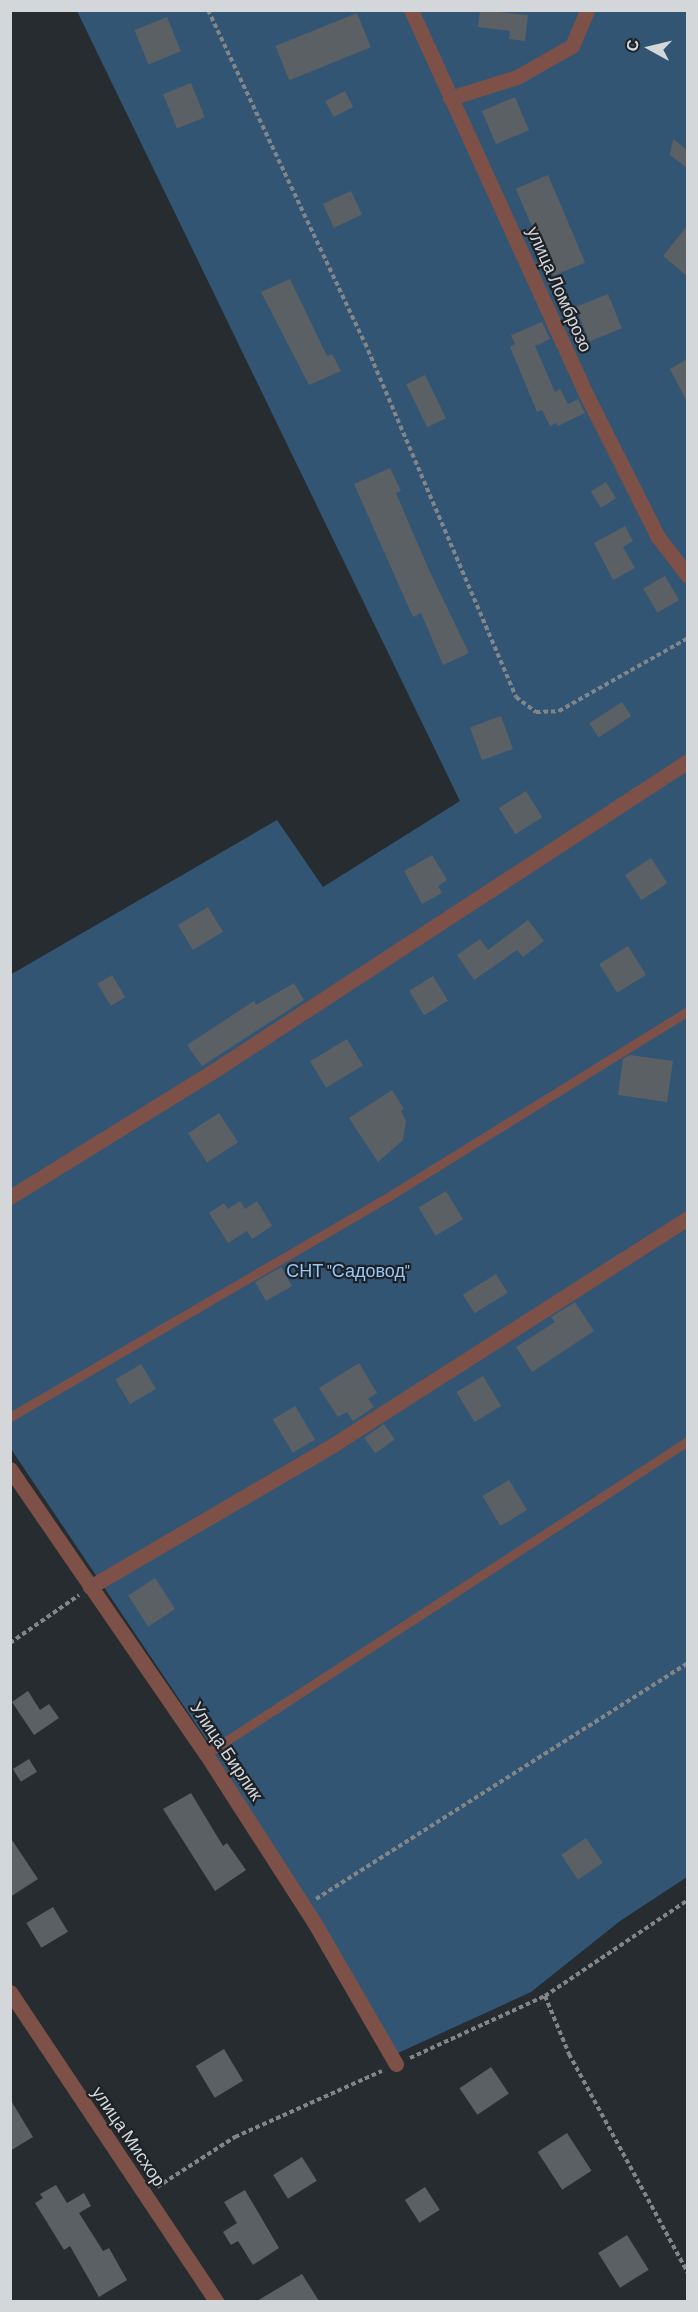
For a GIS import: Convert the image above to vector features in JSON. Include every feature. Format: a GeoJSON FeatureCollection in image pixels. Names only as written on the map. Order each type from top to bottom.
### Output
{"type":"FeatureCollection","features":[{"type":"Feature","properties":{"kind":"street","name":"улица Ломброзо"},"geometry":{"type":"LineString","coordinates":[[411,10],[583,388],[658,537],[687,576]]}},
{"type":"Feature","properties":{"kind":"street"},"geometry":{"type":"LineString","coordinates":[[450,98],[517,76],[572,46],[587,10]]}},
{"type":"Feature","properties":{"kind":"street"},"geometry":{"type":"LineString","coordinates":[[10,1197],[221,1066],[687,761]]}},
{"type":"Feature","properties":{"kind":"street"},"geometry":{"type":"LineString","coordinates":[[90,1587],[336,1443],[687,1218]]}},
{"type":"Feature","properties":{"kind":"street","name":"Улица Бирлик"},"geometry":{"type":"LineString","coordinates":[[10,1469],[206,1754],[304,1907],[396,2064]]}},
{"type":"Feature","properties":{"kind":"street","name":"улица Мисхор"},"geometry":{"type":"LineString","coordinates":[[10,1992],[217,2301]]}},
{"type":"Feature","properties":{"kind":"lane"},"geometry":{"type":"LineString","coordinates":[[10,1417],[383,1200],[687,1011]]}},
{"type":"Feature","properties":{"kind":"lane"},"geometry":{"type":"LineString","coordinates":[[206,1754],[687,1441]]}},
{"type":"Feature","properties":{"kind":"path"},"geometry":{"type":"LineString","coordinates":[[208,10],[364,343],[516,697],[536,712],[559,711],[687,638]]}},
{"type":"Feature","properties":{"kind":"path"},"geometry":{"type":"LineString","coordinates":[[10,1643],[90,1587]]}},
{"type":"Feature","properties":{"kind":"path"},"geometry":{"type":"LineString","coordinates":[[304,1907],[687,1663]]}},
{"type":"Feature","properties":{"kind":"path"},"geometry":{"type":"LineString","coordinates":[[145,2195],[235,2137],[545,1996],[687,1900]]}},
{"type":"Feature","properties":{"kind":"path"},"geometry":{"type":"LineString","coordinates":[[545,1996],[569,2054],[687,2273]]}},
{"type":"Feature","properties":{"kind":"green space","name":"СНТ \"Садовод\""},"geometry":{"type":"Polygon","coordinates":[[[77,11],[687,11],[687,1877],[620,1921],[531,1992],[398,2053],[208,1742],[11,1449],[10,975],[277,820],[323,887],[460,801],[77,11]]]}},
{"type":"Feature","properties":{"kind":"building"},"geometry":{"type":"Polygon","coordinates":[[[480,10],[528,15],[525,41],[509,39],[510,31],[478,27],[480,10]]]}},
{"type":"Feature","properties":{"kind":"building"},"geometry":{"type":"Polygon","coordinates":[[[357,13],[371,47],[289,80],[275,46],[357,13]]]}},
{"type":"Feature","properties":{"kind":"building"},"geometry":{"type":"Polygon","coordinates":[[[167,17],[181,51],[148,64],[135,30],[167,17]]]}},
{"type":"Feature","properties":{"kind":"building"},"geometry":{"type":"Polygon","coordinates":[[[191,83],[205,117],[177,129],[163,94],[191,83]]]}},
{"type":"Feature","properties":{"kind":"building"},"geometry":{"type":"Polygon","coordinates":[[[345,91],[353,107],[334,117],[325,101],[345,91]]]}},
{"type":"Feature","properties":{"kind":"building"},"geometry":{"type":"Polygon","coordinates":[[[515,97],[529,130],[496,144],[482,111],[515,97]]]}},
{"type":"Feature","properties":{"kind":"building"},"geometry":{"type":"Polygon","coordinates":[[[673,139],[687,150],[687,168],[670,155],[673,139]]]}},
{"type":"Feature","properties":{"kind":"building"},"geometry":{"type":"Polygon","coordinates":[[[548,175],[585,262],[553,276],[516,189],[548,175]]]}},
{"type":"Feature","properties":{"kind":"building"},"geometry":{"type":"Polygon","coordinates":[[[351,191],[362,215],[334,228],[323,204],[351,191]]]}},
{"type":"Feature","properties":{"kind":"building"},"geometry":{"type":"Polygon","coordinates":[[[687,226],[687,276],[663,256],[687,226]]]}},
{"type":"Feature","properties":{"kind":"building"},"geometry":{"type":"Polygon","coordinates":[[[290,279],[327,356],[332,354],[341,371],[309,385],[261,292],[290,279]]]}},
{"type":"Feature","properties":{"kind":"building"},"geometry":{"type":"Polygon","coordinates":[[[608,294],[622,328],[589,341],[576,307],[608,294]]]}},
{"type":"Feature","properties":{"kind":"building"},"geometry":{"type":"Polygon","coordinates":[[[542,322],[550,339],[535,346],[555,392],[560,389],[568,404],[578,399],[585,413],[558,426],[556,423],[550,426],[542,410],[537,412],[510,347],[515,344],[511,335],[542,322]]]}},
{"type":"Feature","properties":{"kind":"building"},"geometry":{"type":"Polygon","coordinates":[[[687,359],[687,402],[670,369],[687,359]]]}},
{"type":"Feature","properties":{"kind":"building"},"geometry":{"type":"Polygon","coordinates":[[[425,375],[446,418],[427,427],[406,384],[425,375]]]}},
{"type":"Feature","properties":{"kind":"building"},"geometry":{"type":"Polygon","coordinates":[[[390,468],[401,491],[396,493],[429,570],[469,653],[443,665],[421,613],[413,617],[354,484],[390,468]]]}},
{"type":"Feature","properties":{"kind":"building"},"geometry":{"type":"Polygon","coordinates":[[[606,482],[616,498],[601,508],[591,492],[606,482]]]}},
{"type":"Feature","properties":{"kind":"building"},"geometry":{"type":"Polygon","coordinates":[[[625,526],[633,541],[623,547],[635,568],[613,580],[594,543],[625,526]]]}},
{"type":"Feature","properties":{"kind":"building"},"geometry":{"type":"Polygon","coordinates":[[[665,576],[679,600],[657,613],[643,588],[665,576]]]}},
{"type":"Feature","properties":{"kind":"building"},"geometry":{"type":"Polygon","coordinates":[[[622,702],[631,716],[599,737],[589,723],[622,702]]]}},
{"type":"Feature","properties":{"kind":"building"},"geometry":{"type":"Polygon","coordinates":[[[501,716],[513,749],[482,760],[470,727],[501,716]]]}},
{"type":"Feature","properties":{"kind":"building"},"geometry":{"type":"Polygon","coordinates":[[[526,791],[542,817],[515,834],[499,808],[526,791]]]}},
{"type":"Feature","properties":{"kind":"building"},"geometry":{"type":"Polygon","coordinates":[[[432,855],[447,880],[438,886],[442,893],[422,904],[404,871],[432,855]]]}},
{"type":"Feature","properties":{"kind":"building"},"geometry":{"type":"Polygon","coordinates":[[[651,858],[667,883],[641,900],[625,875],[651,858]]]}},
{"type":"Feature","properties":{"kind":"building"},"geometry":{"type":"Polygon","coordinates":[[[208,907],[223,932],[193,950],[178,925],[208,907]]]}},
{"type":"Feature","properties":{"kind":"building"},"geometry":{"type":"Polygon","coordinates":[[[528,920],[544,941],[523,957],[517,950],[474,980],[457,955],[480,939],[488,950],[528,920]]]}},
{"type":"Feature","properties":{"kind":"building"},"geometry":{"type":"Polygon","coordinates":[[[628,946],[646,975],[617,993],[599,964],[628,946]]]}},
{"type":"Feature","properties":{"kind":"building"},"geometry":{"type":"Polygon","coordinates":[[[112,975],[125,997],[111,1006],[97,984],[112,975]]]}},
{"type":"Feature","properties":{"kind":"building"},"geometry":{"type":"Polygon","coordinates":[[[433,976],[448,1001],[424,1015],[409,990],[433,976]]]}},
{"type":"Feature","properties":{"kind":"building"},"geometry":{"type":"Polygon","coordinates":[[[294,983],[304,1000],[202,1066],[187,1045],[254,1001],[256,1005],[294,983]]]}},
{"type":"Feature","properties":{"kind":"building"},"geometry":{"type":"Polygon","coordinates":[[[347,1039],[363,1066],[326,1088],[310,1061],[347,1039]]]}},
{"type":"Feature","properties":{"kind":"building"},"geometry":{"type":"Polygon","coordinates":[[[630,1055],[673,1061],[667,1102],[618,1095],[623,1059],[630,1055]]]}},
{"type":"Feature","properties":{"kind":"building"},"geometry":{"type":"Polygon","coordinates":[[[392,1090],[404,1109],[401,1111],[406,1121],[403,1140],[378,1162],[349,1118],[392,1090]]]}},
{"type":"Feature","properties":{"kind":"building"},"geometry":{"type":"Polygon","coordinates":[[[219,1113],[238,1142],[207,1163],[188,1133],[219,1113]]]}},
{"type":"Feature","properties":{"kind":"building"},"geometry":{"type":"Polygon","coordinates":[[[446,1191],[463,1219],[436,1236],[419,1207],[446,1191]]]}},
{"type":"Feature","properties":{"kind":"building"},"geometry":{"type":"Polygon","coordinates":[[[240,1201],[245,1209],[257,1201],[272,1226],[252,1239],[247,1231],[228,1243],[209,1213],[224,1203],[228,1209],[240,1201]]]}},
{"type":"Feature","properties":{"kind":"building"},"geometry":{"type":"Polygon","coordinates":[[[281,1267],[292,1286],[266,1301],[255,1282],[281,1267]]]}},
{"type":"Feature","properties":{"kind":"building"},"geometry":{"type":"Polygon","coordinates":[[[496,1274],[508,1293],[475,1313],[463,1295],[496,1274]]]}},
{"type":"Feature","properties":{"kind":"building"},"geometry":{"type":"Polygon","coordinates":[[[575,1302],[594,1331],[532,1372],[516,1347],[555,1322],[551,1317],[575,1302]]]}},
{"type":"Feature","properties":{"kind":"building"},"geometry":{"type":"Polygon","coordinates":[[[359,1363],[377,1393],[368,1399],[374,1407],[353,1421],[347,1412],[338,1417],[319,1388],[359,1363]]]}},
{"type":"Feature","properties":{"kind":"building"},"geometry":{"type":"Polygon","coordinates":[[[141,1364],[156,1389],[130,1404],[115,1379],[141,1364]]]}},
{"type":"Feature","properties":{"kind":"building"},"geometry":{"type":"Polygon","coordinates":[[[483,1376],[501,1406],[474,1422],[456,1392],[483,1376]]]}},
{"type":"Feature","properties":{"kind":"building"},"geometry":{"type":"Polygon","coordinates":[[[295,1406],[315,1439],[293,1453],[273,1419],[295,1406]]]}},
{"type":"Feature","properties":{"kind":"building"},"geometry":{"type":"Polygon","coordinates":[[[384,1424],[395,1440],[375,1453],[364,1438],[384,1424]]]}},
{"type":"Feature","properties":{"kind":"building"},"geometry":{"type":"Polygon","coordinates":[[[509,1480],[527,1510],[500,1526],[482,1496],[509,1480]]]}},
{"type":"Feature","properties":{"kind":"building"},"geometry":{"type":"Polygon","coordinates":[[[155,1578],[175,1609],[148,1626],[128,1595],[155,1578]]]}},
{"type":"Feature","properties":{"kind":"building"},"geometry":{"type":"Polygon","coordinates":[[[28,1691],[40,1710],[49,1704],[59,1718],[34,1735],[12,1702],[28,1691]]]}},
{"type":"Feature","properties":{"kind":"building"},"geometry":{"type":"Polygon","coordinates":[[[29,1759],[37,1772],[21,1782],[13,1769],[29,1759]]]}},
{"type":"Feature","properties":{"kind":"building"},"geometry":{"type":"Polygon","coordinates":[[[191,1793],[223,1846],[227,1843],[246,1870],[215,1891],[163,1809],[191,1793]]]}},
{"type":"Feature","properties":{"kind":"building"},"geometry":{"type":"Polygon","coordinates":[[[10,1837],[38,1879],[10,1897],[10,1837]]]}},
{"type":"Feature","properties":{"kind":"building"},"geometry":{"type":"Polygon","coordinates":[[[586,1838],[603,1863],[578,1880],[561,1855],[586,1838]]]}},
{"type":"Feature","properties":{"kind":"building"},"geometry":{"type":"Polygon","coordinates":[[[53,1907],[68,1932],[41,1948],[26,1923],[53,1907]]]}},
{"type":"Feature","properties":{"kind":"building"},"geometry":{"type":"Polygon","coordinates":[[[224,2049],[243,2081],[215,2098],[196,2066],[224,2049]]]}},
{"type":"Feature","properties":{"kind":"building"},"geometry":{"type":"Polygon","coordinates":[[[491,2067],[509,2094],[477,2115],[459,2088],[491,2067]]]}},
{"type":"Feature","properties":{"kind":"building"},"geometry":{"type":"Polygon","coordinates":[[[10,2099],[33,2137],[10,2151],[10,2099]]]}},
{"type":"Feature","properties":{"kind":"building"},"geometry":{"type":"Polygon","coordinates":[[[567,2133],[592,2171],[562,2190],[538,2152],[567,2133]]]}},
{"type":"Feature","properties":{"kind":"building"},"geometry":{"type":"Polygon","coordinates":[[[302,2157],[317,2181],[288,2199],[273,2175],[302,2157]]]}},
{"type":"Feature","properties":{"kind":"building"},"geometry":{"type":"Polygon","coordinates":[[[56,2185],[67,2203],[84,2193],[91,2206],[79,2213],[103,2251],[109,2248],[127,2280],[99,2297],[70,2246],[64,2250],[35,2203],[43,2198],[40,2194],[56,2185]]]}},
{"type":"Feature","properties":{"kind":"building"},"geometry":{"type":"Polygon","coordinates":[[[425,2187],[440,2210],[420,2223],[405,2200],[425,2187]]]}},
{"type":"Feature","properties":{"kind":"building"},"geometry":{"type":"Polygon","coordinates":[[[245,2190],[279,2248],[253,2265],[238,2241],[231,2245],[223,2232],[237,2223],[224,2202],[245,2190]]]}},
{"type":"Feature","properties":{"kind":"building"},"geometry":{"type":"Polygon","coordinates":[[[627,2235],[649,2270],[620,2288],[598,2253],[627,2235]]]}},
{"type":"Feature","properties":{"kind":"building"},"geometry":{"type":"Polygon","coordinates":[[[302,2274],[319,2301],[257,2301],[302,2274]]]}}]}
